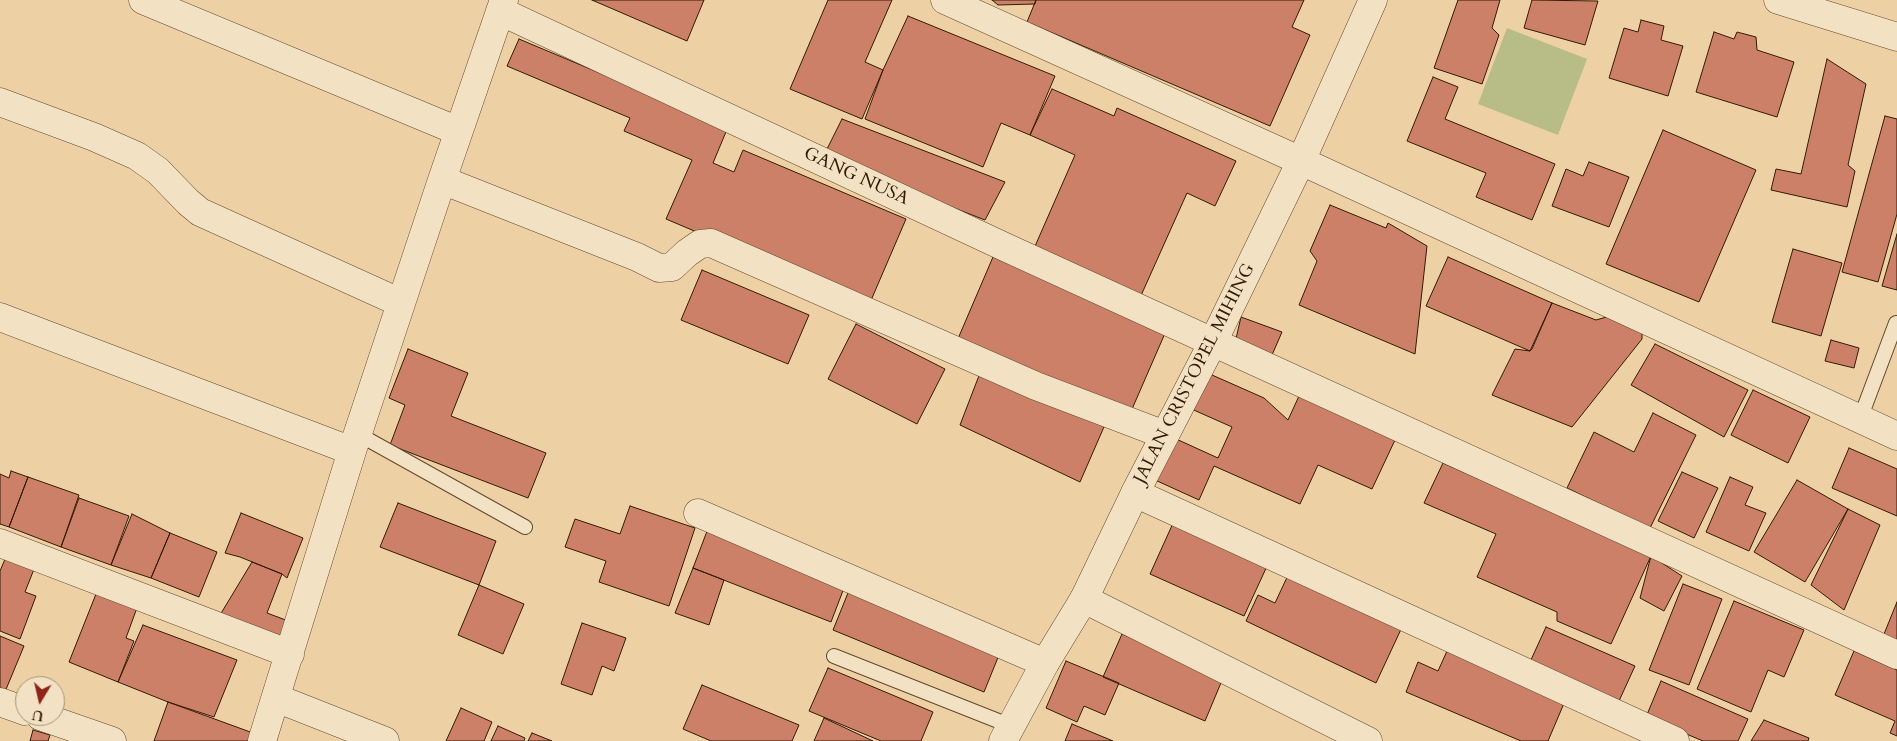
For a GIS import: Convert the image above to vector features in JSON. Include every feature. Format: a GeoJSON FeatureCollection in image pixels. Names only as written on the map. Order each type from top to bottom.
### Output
{"type":"FeatureCollection","features":[{"type":"Feature","properties":{"kind":"street"},"geometry":{"type":"LineString","coordinates":[[143,0],[458,131]]}},
{"type":"Feature","properties":{"kind":"street"},"geometry":{"type":"LineString","coordinates":[[946,0],[1301,161],[1897,436]]}},
{"type":"Feature","properties":{"kind":"street","name":"JALAN CRISTOPEL MIHING"},"geometry":{"type":"LineString","coordinates":[[1007,734],[1045,663],[1084,598],[1135,493],[1214,342],[1301,161],[1373,0]]}},
{"type":"Feature","properties":{"kind":"street"},"geometry":{"type":"LineString","coordinates":[[1778,0],[1897,37]]}},
{"type":"Feature","properties":{"kind":"street"},"geometry":{"type":"LineString","coordinates":[[262,741],[401,302],[502,6]]}},
{"type":"Feature","properties":{"kind":"street","name":"GANG NUSA"},"geometry":{"type":"LineString","coordinates":[[502,6],[989,239],[1897,655]]}},
{"type":"Feature","properties":{"kind":"street"},"geometry":{"type":"LineString","coordinates":[[0,102],[94,137],[137,156],[158,171],[200,212],[401,302]]}},
{"type":"Feature","properties":{"kind":"street"},"geometry":{"type":"LineString","coordinates":[[442,180],[637,257],[659,268],[672,267],[700,244],[711,243],[1036,386],[1165,435]]}},
{"type":"Feature","properties":{"kind":"street"},"geometry":{"type":"LineString","coordinates":[[0,317],[355,443]]}},
{"type":"Feature","properties":{"kind":"street"},"geometry":{"type":"LineString","coordinates":[[1135,493],[1675,741]]}},
{"type":"Feature","properties":{"kind":"street"},"geometry":{"type":"LineString","coordinates":[[698,513],[1045,663]]}},
{"type":"Feature","properties":{"kind":"street"},"geometry":{"type":"LineString","coordinates":[[0,543],[290,654]]}},
{"type":"Feature","properties":{"kind":"street"},"geometry":{"type":"LineString","coordinates":[[1084,598],[1368,741]]}},
{"type":"Feature","properties":{"kind":"street"},"geometry":{"type":"LineString","coordinates":[[276,698],[385,741]]}},
{"type":"Feature","properties":{"kind":"street"},"geometry":{"type":"LineString","coordinates":[[0,702],[15,707]]}},
{"type":"Feature","properties":{"kind":"street"},"geometry":{"type":"LineString","coordinates":[[65,725],[112,741]]}},
{"type":"Feature","properties":{"kind":"lane"},"geometry":{"type":"LineString","coordinates":[[1860,419],[1896,323]]}},
{"type":"Feature","properties":{"kind":"lane"},"geometry":{"type":"LineString","coordinates":[[355,443],[526,527]]}},
{"type":"Feature","properties":{"kind":"lane"},"geometry":{"type":"LineString","coordinates":[[834,656],[1007,734]]}},
{"type":"Feature","properties":{"kind":"green space"},"geometry":{"type":"Polygon","coordinates":[[[1507,28],[1587,59],[1558,135],[1478,104],[1507,28]]]}},
{"type":"Feature","properties":{"kind":"building"},"geometry":{"type":"Polygon","coordinates":[[[592,0],[704,0],[687,41],[592,0]]]}},
{"type":"Feature","properties":{"kind":"building"},"geometry":{"type":"Polygon","coordinates":[[[828,0],[892,0],[865,62],[883,70],[862,119],[790,89],[828,0]]]}},
{"type":"Feature","properties":{"kind":"building"},"geometry":{"type":"Polygon","coordinates":[[[992,0],[1036,0],[1035,4],[998,5],[992,0]]]}},
{"type":"Feature","properties":{"kind":"building"},"geometry":{"type":"Polygon","coordinates":[[[1036,0],[1304,0],[1292,27],[1310,35],[1270,126],[1027,22],[1036,0]]]}},
{"type":"Feature","properties":{"kind":"building"},"geometry":{"type":"Polygon","coordinates":[[[1458,0],[1500,0],[1492,28],[1499,35],[1482,84],[1434,68],[1458,0]]]}},
{"type":"Feature","properties":{"kind":"building"},"geometry":{"type":"Polygon","coordinates":[[[1532,0],[1598,1],[1585,45],[1524,28],[1532,0]]]}},
{"type":"Feature","properties":{"kind":"building"},"geometry":{"type":"Polygon","coordinates":[[[908,16],[1055,76],[1030,135],[1001,123],[983,167],[865,119],[883,70],[908,16]]]}},
{"type":"Feature","properties":{"kind":"building"},"geometry":{"type":"Polygon","coordinates":[[[1641,20],[1664,26],[1661,40],[1683,46],[1668,96],[1609,78],[1624,28],[1638,32],[1641,20]]]}},
{"type":"Feature","properties":{"kind":"building"},"geometry":{"type":"Polygon","coordinates":[[[1714,32],[1734,39],[1737,32],[1756,37],[1757,50],[1794,62],[1777,117],[1696,92],[1714,32]]]}},
{"type":"Feature","properties":{"kind":"building"},"geometry":{"type":"Polygon","coordinates":[[[519,39],[728,127],[713,163],[734,172],[743,150],[906,219],[869,305],[666,219],[692,160],[624,131],[630,118],[507,66],[519,39]]]}},
{"type":"Feature","properties":{"kind":"building"},"geometry":{"type":"Polygon","coordinates":[[[1827,59],[1866,84],[1848,165],[1855,171],[1847,207],[1771,190],[1776,169],[1801,174],[1827,59]]]}},
{"type":"Feature","properties":{"kind":"building"},"geometry":{"type":"Polygon","coordinates":[[[1433,77],[1458,87],[1445,119],[1555,164],[1532,220],[1476,197],[1486,173],[1407,141],[1433,77]]]}},
{"type":"Feature","properties":{"kind":"building"},"geometry":{"type":"Polygon","coordinates":[[[1052,89],[1114,116],[1117,108],[1236,161],[1215,206],[1187,193],[1139,300],[1032,253],[1075,155],[1030,135],[1052,89]]]}},
{"type":"Feature","properties":{"kind":"building"},"geometry":{"type":"Polygon","coordinates":[[[1885,116],[1897,119],[1897,214],[1878,282],[1842,272],[1885,116]]]}},
{"type":"Feature","properties":{"kind":"building"},"geometry":{"type":"Polygon","coordinates":[[[842,119],[1005,182],[985,220],[823,157],[842,119]]]}},
{"type":"Feature","properties":{"kind":"building"},"geometry":{"type":"Polygon","coordinates":[[[1663,130],[1756,170],[1699,302],[1606,264],[1663,130]]]}},
{"type":"Feature","properties":{"kind":"building"},"geometry":{"type":"Polygon","coordinates":[[[1589,162],[1629,177],[1609,227],[1552,206],[1566,169],[1583,176],[1589,162]]]}},
{"type":"Feature","properties":{"kind":"building"},"geometry":{"type":"Polygon","coordinates":[[[1330,205],[1386,228],[1388,223],[1427,246],[1415,354],[1299,305],[1317,261],[1310,251],[1330,205]]]}},
{"type":"Feature","properties":{"kind":"building"},"geometry":{"type":"Polygon","coordinates":[[[1897,234],[1897,290],[1882,286],[1897,234]]]}},
{"type":"Feature","properties":{"kind":"building"},"geometry":{"type":"Polygon","coordinates":[[[1793,249],[1842,263],[1821,336],[1772,322],[1793,249]]]}},
{"type":"Feature","properties":{"kind":"building"},"geometry":{"type":"Polygon","coordinates":[[[993,257],[1166,331],[1129,416],[957,341],[993,257]]]}},
{"type":"Feature","properties":{"kind":"building"},"geometry":{"type":"Polygon","coordinates":[[[1448,257],[1552,303],[1530,351],[1426,306],[1448,257]]]}},
{"type":"Feature","properties":{"kind":"building"},"geometry":{"type":"Polygon","coordinates":[[[702,270],[809,315],[788,364],[681,320],[702,270]]]}},
{"type":"Feature","properties":{"kind":"building"},"geometry":{"type":"Polygon","coordinates":[[[1552,303],[1596,320],[1610,316],[1642,331],[1642,339],[1572,427],[1492,395],[1515,349],[1530,351],[1532,349],[1552,303]]]}},
{"type":"Feature","properties":{"kind":"building"},"geometry":{"type":"Polygon","coordinates":[[[1241,317],[1282,332],[1272,355],[1235,343],[1241,317]]]}},
{"type":"Feature","properties":{"kind":"building"},"geometry":{"type":"Polygon","coordinates":[[[856,324],[945,369],[917,424],[828,379],[856,324]]]}},
{"type":"Feature","properties":{"kind":"building"},"geometry":{"type":"Polygon","coordinates":[[[1831,340],[1859,348],[1854,368],[1825,361],[1831,340]]]}},
{"type":"Feature","properties":{"kind":"building"},"geometry":{"type":"Polygon","coordinates":[[[1655,344],[1748,390],[1724,437],[1631,385],[1655,344]]]}},
{"type":"Feature","properties":{"kind":"building"},"geometry":{"type":"Polygon","coordinates":[[[408,349],[468,373],[451,416],[546,453],[528,498],[390,445],[405,405],[389,398],[408,349]]]}},
{"type":"Feature","properties":{"kind":"building"},"geometry":{"type":"Polygon","coordinates":[[[1203,371],[1264,398],[1288,420],[1299,396],[1395,440],[1372,489],[1318,465],[1300,504],[1214,466],[1199,500],[1155,480],[1174,438],[1218,458],[1232,427],[1187,407],[1203,371]]]}},
{"type":"Feature","properties":{"kind":"building"},"geometry":{"type":"Polygon","coordinates":[[[980,373],[1107,420],[1080,482],[960,425],[980,373]]]}},
{"type":"Feature","properties":{"kind":"building"},"geometry":{"type":"Polygon","coordinates":[[[1753,390],[1810,417],[1788,463],[1731,435],[1753,390]]]}},
{"type":"Feature","properties":{"kind":"building"},"geometry":{"type":"Polygon","coordinates":[[[1653,413],[1696,435],[1650,528],[1567,488],[1594,432],[1634,452],[1653,413]]]}},
{"type":"Feature","properties":{"kind":"building"},"geometry":{"type":"Polygon","coordinates":[[[1849,448],[1897,469],[1897,516],[1832,488],[1849,448]]]}},
{"type":"Feature","properties":{"kind":"building"},"geometry":{"type":"Polygon","coordinates":[[[1443,463],[1651,556],[1611,644],[1557,621],[1557,612],[1477,577],[1496,534],[1424,503],[1443,463]]]}},
{"type":"Feature","properties":{"kind":"building"},"geometry":{"type":"Polygon","coordinates":[[[11,471],[28,477],[9,527],[0,524],[0,474],[9,478],[11,471]]]}},
{"type":"Feature","properties":{"kind":"building"},"geometry":{"type":"Polygon","coordinates":[[[1682,472],[1718,488],[1694,538],[1658,521],[1682,472]]]}},
{"type":"Feature","properties":{"kind":"building"},"geometry":{"type":"Polygon","coordinates":[[[28,477],[79,495],[61,547],[9,527],[28,477]]]}},
{"type":"Feature","properties":{"kind":"building"},"geometry":{"type":"Polygon","coordinates":[[[1730,477],[1753,487],[1745,505],[1766,513],[1749,551],[1706,532],[1730,477]]]}},
{"type":"Feature","properties":{"kind":"building"},"geometry":{"type":"Polygon","coordinates":[[[1797,480],[1848,509],[1805,582],[1754,552],[1797,480]]]}},
{"type":"Feature","properties":{"kind":"building"},"geometry":{"type":"Polygon","coordinates":[[[79,498],[129,516],[111,565],[61,547],[79,498]]]}},
{"type":"Feature","properties":{"kind":"building"},"geometry":{"type":"Polygon","coordinates":[[[398,503],[496,541],[479,585],[380,547],[398,503]]]}},
{"type":"Feature","properties":{"kind":"building"},"geometry":{"type":"Polygon","coordinates":[[[630,506],[695,528],[669,606],[599,582],[606,561],[565,547],[575,519],[620,534],[630,506]]]}},
{"type":"Feature","properties":{"kind":"building"},"geometry":{"type":"Polygon","coordinates":[[[1848,509],[1880,525],[1844,610],[1811,585],[1848,509]]]}},
{"type":"Feature","properties":{"kind":"building"},"geometry":{"type":"Polygon","coordinates":[[[241,513],[303,538],[287,578],[282,574],[240,557],[225,553],[241,513]]]}},
{"type":"Feature","properties":{"kind":"building"},"geometry":{"type":"Polygon","coordinates":[[[132,514],[170,533],[151,578],[111,565],[132,514]]]}},
{"type":"Feature","properties":{"kind":"building"},"geometry":{"type":"Polygon","coordinates":[[[1174,521],[1268,564],[1244,616],[1150,574],[1174,521]]]}},
{"type":"Feature","properties":{"kind":"building"},"geometry":{"type":"Polygon","coordinates":[[[709,526],[844,588],[831,622],[693,568],[709,526]]]}},
{"type":"Feature","properties":{"kind":"building"},"geometry":{"type":"Polygon","coordinates":[[[170,533],[217,552],[199,597],[151,578],[170,533]]]}},
{"type":"Feature","properties":{"kind":"building"},"geometry":{"type":"Polygon","coordinates":[[[8,552],[36,564],[25,592],[36,596],[20,639],[0,631],[0,571],[8,552]]]}},
{"type":"Feature","properties":{"kind":"building"},"geometry":{"type":"Polygon","coordinates":[[[1651,556],[1682,576],[1664,611],[1640,598],[1651,556]]]}},
{"type":"Feature","properties":{"kind":"building"},"geometry":{"type":"Polygon","coordinates":[[[252,562],[282,574],[267,613],[291,622],[285,639],[220,615],[252,562]]]}},
{"type":"Feature","properties":{"kind":"building"},"geometry":{"type":"Polygon","coordinates":[[[693,568],[724,580],[709,625],[675,613],[693,568]]]}},
{"type":"Feature","properties":{"kind":"building"},"geometry":{"type":"Polygon","coordinates":[[[1290,571],[1403,625],[1376,683],[1246,621],[1258,595],[1275,603],[1290,571]]]}},
{"type":"Feature","properties":{"kind":"building"},"geometry":{"type":"Polygon","coordinates":[[[1683,584],[1722,599],[1689,685],[1649,670],[1683,584]]]}},
{"type":"Feature","properties":{"kind":"building"},"geometry":{"type":"Polygon","coordinates":[[[479,585],[524,604],[503,654],[458,635],[479,585]]]}},
{"type":"Feature","properties":{"kind":"building"},"geometry":{"type":"Polygon","coordinates":[[[850,588],[1001,650],[984,692],[833,630],[850,588]]]}},
{"type":"Feature","properties":{"kind":"building"},"geometry":{"type":"Polygon","coordinates":[[[98,589],[138,605],[126,638],[134,641],[118,682],[69,662],[98,589]]]}},
{"type":"Feature","properties":{"kind":"building"},"geometry":{"type":"Polygon","coordinates":[[[1734,601],[1804,630],[1784,677],[1768,670],[1751,712],[1697,689],[1734,601]]]}},
{"type":"Feature","properties":{"kind":"building"},"geometry":{"type":"Polygon","coordinates":[[[1897,602],[1897,645],[1882,639],[1897,602]]]}},
{"type":"Feature","properties":{"kind":"building"},"geometry":{"type":"Polygon","coordinates":[[[582,623],[626,638],[614,671],[602,666],[592,695],[561,684],[582,623]]]}},
{"type":"Feature","properties":{"kind":"building"},"geometry":{"type":"Polygon","coordinates":[[[143,625],[237,660],[214,717],[168,702],[118,682],[143,625]]]}},
{"type":"Feature","properties":{"kind":"building"},"geometry":{"type":"Polygon","coordinates":[[[1546,627],[1635,666],[1619,701],[1530,662],[1546,627]]]}},
{"type":"Feature","properties":{"kind":"building"},"geometry":{"type":"Polygon","coordinates":[[[1122,634],[1223,678],[1205,721],[1103,677],[1122,634]]]}},
{"type":"Feature","properties":{"kind":"building"},"geometry":{"type":"Polygon","coordinates":[[[0,636],[24,646],[2,699],[0,698],[0,636]]]}},
{"type":"Feature","properties":{"kind":"building"},"geometry":{"type":"Polygon","coordinates":[[[1447,651],[1565,701],[1548,741],[1521,741],[1406,692],[1418,662],[1438,671],[1447,651]]]}},
{"type":"Feature","properties":{"kind":"building"},"geometry":{"type":"Polygon","coordinates":[[[1854,651],[1897,670],[1897,736],[1890,733],[1895,721],[1835,695],[1854,651]]]}},
{"type":"Feature","properties":{"kind":"building"},"geometry":{"type":"Polygon","coordinates":[[[1066,661],[1119,683],[1105,715],[1084,706],[1077,722],[1046,708],[1066,661]]]}},
{"type":"Feature","properties":{"kind":"building"},"geometry":{"type":"Polygon","coordinates":[[[828,668],[933,712],[921,741],[881,741],[809,711],[828,668]]]}},
{"type":"Feature","properties":{"kind":"building"},"geometry":{"type":"Polygon","coordinates":[[[1661,681],[1748,719],[1738,741],[1703,741],[1646,717],[1661,681]]]}},
{"type":"Feature","properties":{"kind":"building"},"geometry":{"type":"Polygon","coordinates":[[[702,685],[799,725],[792,741],[711,741],[683,729],[702,685]]]}},
{"type":"Feature","properties":{"kind":"building"},"geometry":{"type":"Polygon","coordinates":[[[168,702],[253,733],[250,741],[154,741],[168,702]]]}},
{"type":"Feature","properties":{"kind":"building"},"geometry":{"type":"Polygon","coordinates":[[[461,708],[492,722],[484,741],[446,741],[461,708]]]}},
{"type":"Feature","properties":{"kind":"building"},"geometry":{"type":"Polygon","coordinates":[[[824,718],[873,741],[814,741],[824,718]]]}},
{"type":"Feature","properties":{"kind":"building"},"geometry":{"type":"Polygon","coordinates":[[[1764,720],[1809,738],[1808,741],[1751,741],[1764,720]]]}},
{"type":"Feature","properties":{"kind":"building"},"geometry":{"type":"Polygon","coordinates":[[[1072,724],[1113,741],[1065,741],[1072,724]]]}},
{"type":"Feature","properties":{"kind":"building"},"geometry":{"type":"Polygon","coordinates":[[[498,726],[525,738],[524,741],[491,741],[498,726]]]}},
{"type":"Feature","properties":{"kind":"building"},"geometry":{"type":"Polygon","coordinates":[[[33,730],[50,735],[48,741],[30,741],[33,730]]]}},
{"type":"Feature","properties":{"kind":"building"},"geometry":{"type":"Polygon","coordinates":[[[532,733],[552,741],[528,741],[532,733]]]}}]}
